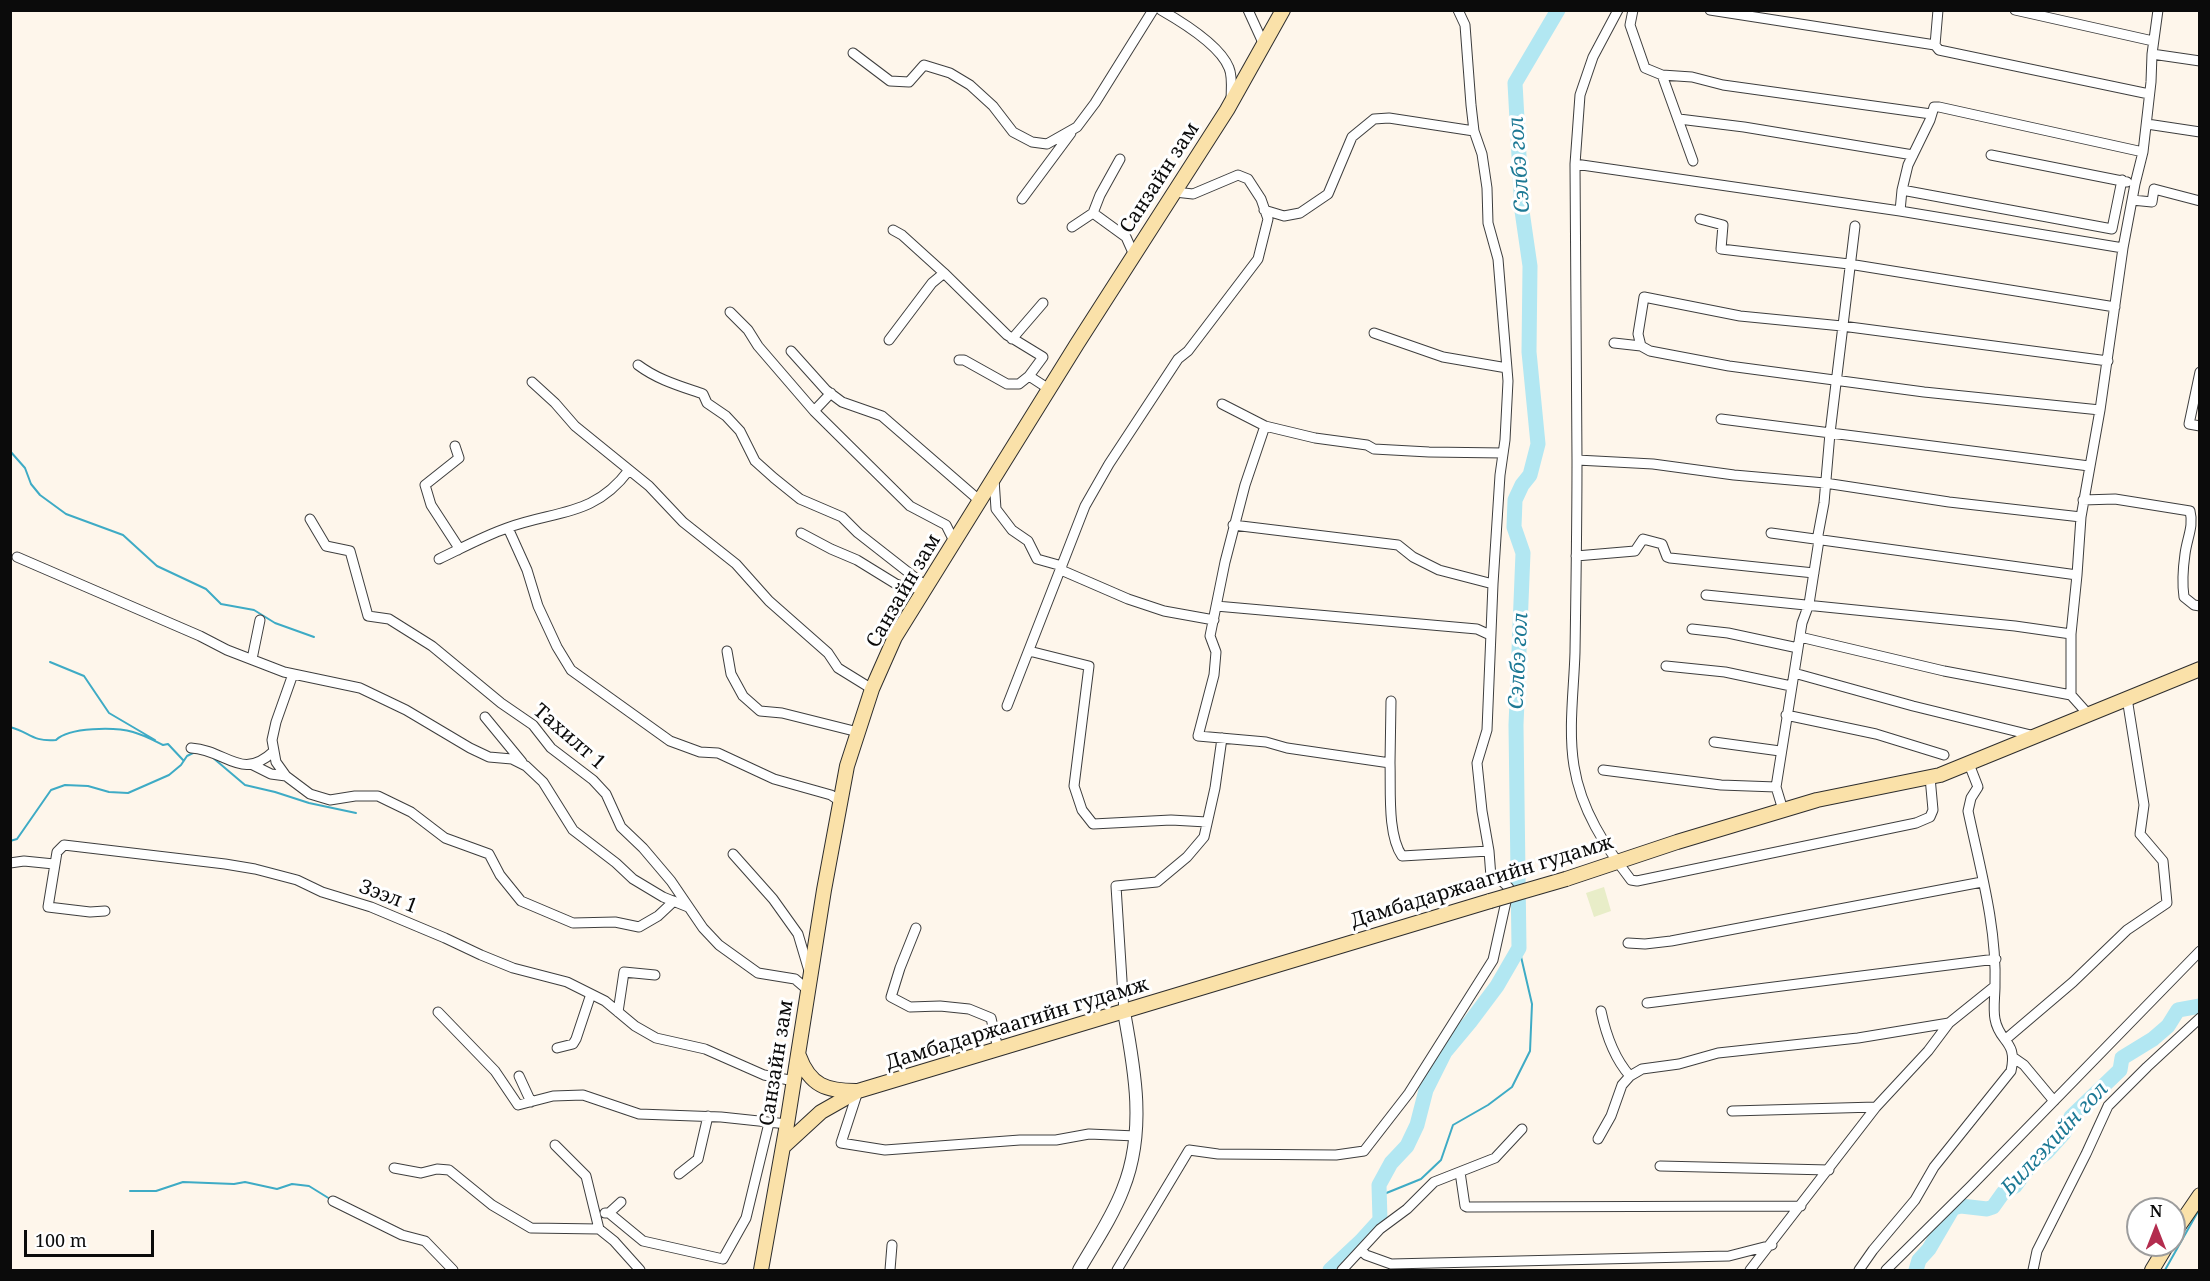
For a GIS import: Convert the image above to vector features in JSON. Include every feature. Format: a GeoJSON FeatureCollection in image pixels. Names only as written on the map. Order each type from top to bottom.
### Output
{"type":"FeatureCollection","features":[{"type":"Feature","properties":{"kind":"main road","name":"Санзайн зам"},"geometry":{"type":"LineString","coordinates":[[761,1270],[784,1146],[824,890],[847,766],[872,689],[895,637],[1231,103],[1282,10]]}},
{"type":"Feature","properties":{"kind":"main road","name":"Дамбадаржаагийн гудамж"},"geometry":{"type":"LineString","coordinates":[[784,1146],[821,1112],[858,1091],[1566,879],[1617,861],[1817,800],[1930,777],[1969,764],[2199,669]]}},
{"type":"Feature","properties":{"kind":"main road"},"geometry":{"type":"LineString","coordinates":[[799,1054],[804,1068],[820,1085],[842,1091],[858,1091]]}},
{"type":"Feature","properties":{"kind":"main road"},"geometry":{"type":"LineString","coordinates":[[2186,1215],[2199,1195]]}},
{"type":"Feature","properties":{"kind":"main road"},"geometry":{"type":"LineString","coordinates":[[2152,1270],[2160,1257]]}},
{"type":"Feature","properties":{"kind":"street"},"geometry":{"type":"LineString","coordinates":[[1022,199],[1095,103],[1153,10]]}},
{"type":"Feature","properties":{"kind":"street"},"geometry":{"type":"LineString","coordinates":[[1161,10],[1218,50],[1230,69],[1231,103]]}},
{"type":"Feature","properties":{"kind":"street"},"geometry":{"type":"LineString","coordinates":[[1248,10],[1264,45]]}},
{"type":"Feature","properties":{"kind":"street"},"geometry":{"type":"LineString","coordinates":[[1117,1270],[1189,1150],[1201,1153],[1336,1155],[1364,1151],[1409,1093],[1493,960],[1509,888],[1503,882],[1491,877],[1477,763],[1487,730],[1493,584],[1508,405],[1507,368],[1498,259],[1488,223],[1487,188],[1482,154],[1474,131],[1466,64],[1465,26],[1458,10]]}},
{"type":"Feature","properties":{"kind":"street"},"geometry":{"type":"LineString","coordinates":[[1618,10],[1593,57],[1580,95],[1575,164],[1577,460],[1572,715],[1574,766],[1582,795],[1600,838],[1632,880],[1637,881],[1916,823],[1930,817],[1934,810],[1930,777]]}},
{"type":"Feature","properties":{"kind":"street"},"geometry":{"type":"LineString","coordinates":[[1633,10],[1630,25],[1645,68],[1662,75],[1692,77],[1734,87],[1931,114]]}},
{"type":"Feature","properties":{"kind":"street"},"geometry":{"type":"LineString","coordinates":[[1710,10],[1935,45],[1939,50],[2149,94]]}},
{"type":"Feature","properties":{"kind":"street"},"geometry":{"type":"LineString","coordinates":[[1935,45],[1938,10]]}},
{"type":"Feature","properties":{"kind":"street"},"geometry":{"type":"LineString","coordinates":[[2015,10],[2153,41]]}},
{"type":"Feature","properties":{"kind":"street"},"geometry":{"type":"LineString","coordinates":[[2071,695],[2071,634],[2083,500],[2100,410],[2132,200],[2143,152],[2158,10]]}},
{"type":"Feature","properties":{"kind":"street"},"geometry":{"type":"LineString","coordinates":[[853,53],[890,81],[909,82],[924,64],[950,73],[970,85],[993,106],[1013,132],[1032,142],[1047,144],[1077,127]]}},
{"type":"Feature","properties":{"kind":"street"},"geometry":{"type":"LineString","coordinates":[[2152,54],[2199,62]]}},
{"type":"Feature","properties":{"kind":"street"},"geometry":{"type":"LineString","coordinates":[[1662,75],[1693,161]]}},
{"type":"Feature","properties":{"kind":"street"},"geometry":{"type":"LineString","coordinates":[[1900,211],[1908,165],[1934,107],[2143,152]]}},
{"type":"Feature","properties":{"kind":"street"},"geometry":{"type":"LineString","coordinates":[[1264,210],[1284,216],[1300,213],[1328,194],[1352,137],[1374,119],[1389,118],[1474,131]]}},
{"type":"Feature","properties":{"kind":"street"},"geometry":{"type":"LineString","coordinates":[[1679,119],[1744,127],[1913,155]]}},
{"type":"Feature","properties":{"kind":"street"},"geometry":{"type":"LineString","coordinates":[[2147,124],[2199,132]]}},
{"type":"Feature","properties":{"kind":"street"},"geometry":{"type":"LineString","coordinates":[[1991,155],[2135,184]]}},
{"type":"Feature","properties":{"kind":"street"},"geometry":{"type":"LineString","coordinates":[[1072,227],[1093,213],[1120,159]]}},
{"type":"Feature","properties":{"kind":"street"},"geometry":{"type":"LineString","coordinates":[[1575,164],[1900,211],[2124,248]]}},
{"type":"Feature","properties":{"kind":"street"},"geometry":{"type":"LineString","coordinates":[[1007,706],[1085,506],[1109,464],[1178,359],[1188,351],[1258,259],[1268,219],[1261,199],[1248,179],[1238,175],[1193,194],[1175,192]]}},
{"type":"Feature","properties":{"kind":"street"},"geometry":{"type":"LineString","coordinates":[[1902,190],[2112,229],[2122,180]]}},
{"type":"Feature","properties":{"kind":"street"},"geometry":{"type":"LineString","coordinates":[[2132,200],[2152,202],[2154,189],[2199,201]]}},
{"type":"Feature","properties":{"kind":"street"},"geometry":{"type":"LineString","coordinates":[[1093,213],[1126,237],[1134,255]]}},
{"type":"Feature","properties":{"kind":"street"},"geometry":{"type":"LineString","coordinates":[[1701,219],[1723,225],[1721,249],[1849,264],[2115,307]]}},
{"type":"Feature","properties":{"kind":"street"},"geometry":{"type":"LineString","coordinates":[[1783,810],[1776,787],[1780,751],[1819,540],[1855,226]]}},
{"type":"Feature","properties":{"kind":"street"},"geometry":{"type":"LineString","coordinates":[[893,230],[902,235],[944,273],[1012,339],[1043,357],[1029,376],[1019,384],[1007,384],[964,360],[958,360]]}},
{"type":"Feature","properties":{"kind":"street"},"geometry":{"type":"LineString","coordinates":[[889,340],[932,283],[944,273]]}},
{"type":"Feature","properties":{"kind":"street"},"geometry":{"type":"LineString","coordinates":[[1641,345],[1638,334],[1644,297],[1740,316],[1842,326],[2108,361]]}},
{"type":"Feature","properties":{"kind":"street"},"geometry":{"type":"LineString","coordinates":[[1012,339],[1043,303]]}},
{"type":"Feature","properties":{"kind":"street"},"geometry":{"type":"LineString","coordinates":[[730,312],[748,330],[758,346],[814,411],[910,506],[946,525],[955,543]]}},
{"type":"Feature","properties":{"kind":"street"},"geometry":{"type":"LineString","coordinates":[[1374,333],[1443,357],[1507,368]]}},
{"type":"Feature","properties":{"kind":"street"},"geometry":{"type":"LineString","coordinates":[[1614,343],[1641,345],[1650,351],[1729,366],[1924,392],[2100,410]]}},
{"type":"Feature","properties":{"kind":"street"},"geometry":{"type":"LineString","coordinates":[[791,351],[842,402],[882,416],[980,501]]}},
{"type":"Feature","properties":{"kind":"street"},"geometry":{"type":"LineString","coordinates":[[638,365],[652,376],[703,394],[707,403],[726,416],[740,430],[755,460],[774,478],[800,499],[842,518],[927,587]]}},
{"type":"Feature","properties":{"kind":"street"},"geometry":{"type":"LineString","coordinates":[[2199,372],[2189,424],[2199,426]]}},
{"type":"Feature","properties":{"kind":"street"},"geometry":{"type":"LineString","coordinates":[[1029,376],[1050,389]]}},
{"type":"Feature","properties":{"kind":"street"},"geometry":{"type":"LineString","coordinates":[[532,382],[555,403],[574,426],[669,505],[683,522],[736,564],[769,601],[828,653],[838,668],[872,689]]}},
{"type":"Feature","properties":{"kind":"street"},"geometry":{"type":"LineString","coordinates":[[814,411],[831,393]]}},
{"type":"Feature","properties":{"kind":"street"},"geometry":{"type":"LineString","coordinates":[[1222,404],[1265,426],[1316,438],[1367,445],[1374,449],[1503,453]]}},
{"type":"Feature","properties":{"kind":"street"},"geometry":{"type":"LineString","coordinates":[[1721,419],[2089,466]]}},
{"type":"Feature","properties":{"kind":"street"},"geometry":{"type":"LineString","coordinates":[[1265,426],[1233,525],[1210,636],[1215,652],[1214,675],[1198,736],[1266,742],[1287,748],[1390,763]]}},
{"type":"Feature","properties":{"kind":"street"},"geometry":{"type":"LineString","coordinates":[[455,446],[459,458],[425,485],[431,505],[458,545],[458,550]]}},
{"type":"Feature","properties":{"kind":"street"},"geometry":{"type":"LineString","coordinates":[[1577,460],[1653,464],[1734,476],[1825,483],[1949,502],[2081,517]]}},
{"type":"Feature","properties":{"kind":"street"},"geometry":{"type":"LineString","coordinates":[[439,559],[507,528],[582,508],[597,500],[629,470]]}},
{"type":"Feature","properties":{"kind":"street"},"geometry":{"type":"LineString","coordinates":[[994,478],[996,510],[1012,530],[1028,541],[1037,559],[1128,599],[1164,610],[1214,620]]}},
{"type":"Feature","properties":{"kind":"street"},"geometry":{"type":"LineString","coordinates":[[2083,500],[2115,499],[2190,511],[2195,530],[2185,552],[2184,597],[2199,606]]}},
{"type":"Feature","properties":{"kind":"street","name":"Тахилт 1"},"geometry":{"type":"LineString","coordinates":[[310,519],[326,546],[350,551],[368,616],[389,619],[432,646],[501,703],[533,726],[551,748],[592,780],[606,794],[621,827],[644,848],[671,881],[703,928],[719,945],[758,973],[795,980],[809,991]]}},
{"type":"Feature","properties":{"kind":"street"},"geometry":{"type":"LineString","coordinates":[[1233,525],[1398,545],[1413,557],[1438,570],[1493,584]]}},
{"type":"Feature","properties":{"kind":"street"},"geometry":{"type":"LineString","coordinates":[[507,528],[527,570],[538,606],[571,670],[670,741],[700,752],[718,753],[754,771],[831,795],[841,802]]}},
{"type":"Feature","properties":{"kind":"street"},"geometry":{"type":"LineString","coordinates":[[801,533],[857,560],[896,584],[908,588],[927,587]]}},
{"type":"Feature","properties":{"kind":"street"},"geometry":{"type":"LineString","coordinates":[[1771,533],[2077,575]]}},
{"type":"Feature","properties":{"kind":"street"},"geometry":{"type":"LineString","coordinates":[[1576,556],[1635,552],[1643,539],[1662,544],[1667,557],[1670,558],[1814,573]]}},
{"type":"Feature","properties":{"kind":"street"},"geometry":{"type":"LineString","coordinates":[[17,557],[200,636],[227,650],[293,675],[360,688],[406,710],[489,757],[512,759],[526,766]]}},
{"type":"Feature","properties":{"kind":"street"},"geometry":{"type":"LineString","coordinates":[[1706,595],[2015,626],[2071,634]]}},
{"type":"Feature","properties":{"kind":"street"},"geometry":{"type":"LineString","coordinates":[[1216,606],[1478,629],[1490,635]]}},
{"type":"Feature","properties":{"kind":"street"},"geometry":{"type":"LineString","coordinates":[[252,659],[261,620]]}},
{"type":"Feature","properties":{"kind":"street"},"geometry":{"type":"LineString","coordinates":[[1692,629],[1728,633],[1798,648]]}},
{"type":"Feature","properties":{"kind":"street"},"geometry":{"type":"LineString","coordinates":[[1800,637],[1944,671],[2071,695],[2088,714]]}},
{"type":"Feature","properties":{"kind":"street"},"geometry":{"type":"LineString","coordinates":[[727,651],[730,674],[743,696],[760,711],[782,712],[858,732]]}},
{"type":"Feature","properties":{"kind":"street"},"geometry":{"type":"LineString","coordinates":[[1029,651],[1089,666],[1074,786],[1082,810],[1093,825],[1171,820],[1207,822]]}},
{"type":"Feature","properties":{"kind":"street"},"geometry":{"type":"LineString","coordinates":[[1666,666],[1725,672],[1791,686]]}},
{"type":"Feature","properties":{"kind":"street"},"geometry":{"type":"LineString","coordinates":[[1794,674],[2035,736]]}},
{"type":"Feature","properties":{"kind":"street"},"geometry":{"type":"LineString","coordinates":[[293,675],[272,740],[276,762],[286,776],[310,794],[330,800],[355,796],[378,796],[411,812],[445,838],[489,854],[500,875],[520,901],[573,924],[615,922],[639,927],[658,916],[674,901]]}},
{"type":"Feature","properties":{"kind":"street"},"geometry":{"type":"LineString","coordinates":[[2006,1040],[2073,982],[2127,930],[2167,903],[2163,861],[2140,834],[2144,806],[2127,698]]}},
{"type":"Feature","properties":{"kind":"street"},"geometry":{"type":"LineString","coordinates":[[1391,701],[1392,819],[1397,849],[1402,856],[1489,851]]}},
{"type":"Feature","properties":{"kind":"street"},"geometry":{"type":"LineString","coordinates":[[1786,715],[1876,734],[1944,755]]}},
{"type":"Feature","properties":{"kind":"street"},"geometry":{"type":"LineString","coordinates":[[485,717],[526,766],[543,782],[573,830],[633,879],[663,897],[688,907]]}},
{"type":"Feature","properties":{"kind":"street"},"geometry":{"type":"LineString","coordinates":[[1079,1270],[1123,1191],[1130,1172],[1136,1136],[1136,1082],[1124,1012],[1116,886],[1157,882],[1186,857],[1204,837],[1222,738]]}},
{"type":"Feature","properties":{"kind":"street"},"geometry":{"type":"LineString","coordinates":[[1714,742],[1780,751]]}},
{"type":"Feature","properties":{"kind":"street"},"geometry":{"type":"LineString","coordinates":[[191,748],[205,749],[229,760],[254,765],[271,774],[286,776]]}},
{"type":"Feature","properties":{"kind":"street"},"geometry":{"type":"LineString","coordinates":[[254,765],[264,760],[274,750]]}},
{"type":"Feature","properties":{"kind":"street"},"geometry":{"type":"LineString","coordinates":[[1859,1270],[1915,1200],[1934,1167],[2012,1071],[2014,1058],[2012,1048],[2000,1032],[1995,1020],[1996,959],[1968,811],[1971,798],[1978,787],[1969,764]]}},
{"type":"Feature","properties":{"kind":"street"},"geometry":{"type":"LineString","coordinates":[[1603,770],[1722,785],[1776,787]]}},
{"type":"Feature","properties":{"kind":"street","name":"Зээл 1"},"geometry":{"type":"LineString","coordinates":[[54,864],[57,852],[64,845],[255,869],[297,880],[322,892],[371,908],[445,938],[481,956],[513,968],[567,982],[605,1001],[635,1026],[656,1038],[705,1049],[764,1075],[794,1081]]}},
{"type":"Feature","properties":{"kind":"street"},"geometry":{"type":"LineString","coordinates":[[733,854],[773,899],[798,934],[811,976]]}},
{"type":"Feature","properties":{"kind":"street"},"geometry":{"type":"LineString","coordinates":[[10,863],[24,861],[54,864],[48,907],[90,912],[105,911]]}},
{"type":"Feature","properties":{"kind":"street"},"geometry":{"type":"LineString","coordinates":[[1628,943],[1671,941],[1982,882]]}},
{"type":"Feature","properties":{"kind":"street"},"geometry":{"type":"LineString","coordinates":[[916,928],[891,997],[910,1007],[940,1006],[969,1009],[991,1018],[998,1049]]}},
{"type":"Feature","properties":{"kind":"street"},"geometry":{"type":"LineString","coordinates":[[1886,1270],[2199,951]]}},
{"type":"Feature","properties":{"kind":"street"},"geometry":{"type":"LineString","coordinates":[[1647,1003],[1996,959]]}},
{"type":"Feature","properties":{"kind":"street"},"geometry":{"type":"LineString","coordinates":[[618,1012],[624,972],[655,975]]}},
{"type":"Feature","properties":{"kind":"street"},"geometry":{"type":"LineString","coordinates":[[1750,1270],[1772,1245],[1876,1107],[1928,1051],[1949,1023],[1995,986]]}},
{"type":"Feature","properties":{"kind":"street"},"geometry":{"type":"LineString","coordinates":[[557,1048],[573,1044],[591,994]]}},
{"type":"Feature","properties":{"kind":"street"},"geometry":{"type":"LineString","coordinates":[[1601,1011],[1606,1034],[1621,1065],[1630,1076]]}},
{"type":"Feature","properties":{"kind":"street"},"geometry":{"type":"LineString","coordinates":[[438,1012],[495,1071],[518,1105],[554,1096],[583,1095],[639,1114],[708,1116],[787,1124]]}},
{"type":"Feature","properties":{"kind":"street"},"geometry":{"type":"LineString","coordinates":[[2035,1269],[2037,1251],[2108,1107],[2199,1018]]}},
{"type":"Feature","properties":{"kind":"street"},"geometry":{"type":"LineString","coordinates":[[1598,1139],[1611,1116],[1622,1085],[1630,1076],[1642,1069],[1679,1064],[1718,1053],[1858,1038],[1949,1023]]}},
{"type":"Feature","properties":{"kind":"street"},"geometry":{"type":"LineString","coordinates":[[2014,1058],[2024,1065],[2054,1101]]}},
{"type":"Feature","properties":{"kind":"street"},"geometry":{"type":"LineString","coordinates":[[519,1076],[531,1102]]}},
{"type":"Feature","properties":{"kind":"street"},"geometry":{"type":"LineString","coordinates":[[858,1091],[841,1143],[885,1150],[1020,1140],[1056,1140],[1089,1134],[1136,1136]]}},
{"type":"Feature","properties":{"kind":"street"},"geometry":{"type":"LineString","coordinates":[[1732,1111],[1876,1107]]}},
{"type":"Feature","properties":{"kind":"street"},"geometry":{"type":"LineString","coordinates":[[679,1174],[698,1159],[708,1116]]}},
{"type":"Feature","properties":{"kind":"street"},"geometry":{"type":"LineString","coordinates":[[609,1213],[643,1241],[723,1259],[746,1218],[770,1123]]}},
{"type":"Feature","properties":{"kind":"street"},"geometry":{"type":"LineString","coordinates":[[1342,1270],[1380,1229],[1407,1209],[1434,1182],[1495,1158],[1522,1129]]}},
{"type":"Feature","properties":{"kind":"street"},"geometry":{"type":"LineString","coordinates":[[555,1145],[586,1176],[599,1229]]}},
{"type":"Feature","properties":{"kind":"street"},"geometry":{"type":"LineString","coordinates":[[1660,1166],[1829,1170]]}},
{"type":"Feature","properties":{"kind":"street"},"geometry":{"type":"LineString","coordinates":[[394,1168],[422,1173],[437,1169],[448,1170],[492,1206],[531,1228],[599,1229],[614,1240],[640,1270]]}},
{"type":"Feature","properties":{"kind":"street"},"geometry":{"type":"LineString","coordinates":[[1460,1172],[1467,1207],[1801,1206]]}},
{"type":"Feature","properties":{"kind":"street"},"geometry":{"type":"LineString","coordinates":[[333,1201],[402,1235],[425,1240],[453,1270]]}},
{"type":"Feature","properties":{"kind":"street"},"geometry":{"type":"LineString","coordinates":[[596,1214],[609,1213],[621,1202]]}},
{"type":"Feature","properties":{"kind":"street"},"geometry":{"type":"LineString","coordinates":[[890,1270],[892,1245]]}},
{"type":"Feature","properties":{"kind":"street"},"geometry":{"type":"LineString","coordinates":[[1362,1251],[1366,1255],[1390,1264],[1729,1256],[1772,1245]]}},
{"type":"Feature","properties":{"kind":"green space"},"geometry":{"type":"Polygon","coordinates":[[[1604,887],[1611,911],[1594,917],[1586,893],[1604,887]]]}},
{"type":"Feature","properties":{"kind":"waterway","name":"Сэлбэ гол"},"geometry":{"type":"LineString","coordinates":[[1330,1270],[1380,1220],[1379,1185],[1391,1163],[1407,1146],[1417,1125],[1426,1090],[1445,1052],[1497,986],[1519,948],[1516,725],[1523,553],[1514,527],[1515,500],[1530,475],[1538,444],[1529,352],[1530,266],[1522,211],[1515,83],[1558,10]]}},
{"type":"Feature","properties":{"kind":"waterway"},"geometry":{"type":"LineString","coordinates":[[10,451],[25,468],[31,484],[40,495],[66,514],[123,535],[157,566],[206,589],[221,604],[254,610],[275,623],[314,637]]}},
{"type":"Feature","properties":{"kind":"waterway"},"geometry":{"type":"LineString","coordinates":[[50,662],[84,676],[109,713],[155,740]]}},
{"type":"Feature","properties":{"kind":"waterway"},"geometry":{"type":"LineString","coordinates":[[10,727],[41,740],[56,740],[81,730],[125,730],[163,745],[168,744],[183,760]]}},
{"type":"Feature","properties":{"kind":"waterway"},"geometry":{"type":"LineString","coordinates":[[10,841],[17,839],[51,790],[65,785],[88,786],[109,792],[128,793],[169,775],[181,765],[187,756],[195,752]]}},
{"type":"Feature","properties":{"kind":"waterway"},"geometry":{"type":"LineString","coordinates":[[212,757],[245,785],[356,813]]}},
{"type":"Feature","properties":{"kind":"waterway"},"geometry":{"type":"LineString","coordinates":[[1379,1196],[1421,1179],[1441,1160],[1453,1125],[1488,1105],[1512,1087],[1530,1051],[1532,1004],[1519,948]]}},
{"type":"Feature","properties":{"kind":"waterway","name":"Билгэхийн гол"},"geometry":{"type":"LineString","coordinates":[[1916,1270],[1919,1260],[1929,1249],[1953,1208],[1961,1206],[1987,1209],[1993,1207],[2003,1193],[2015,1186],[2031,1164],[2046,1153],[2064,1133],[2071,1117],[2120,1070],[2122,1058],[2153,1039],[2168,1026],[2178,1010],[2200,1006]]}},
{"type":"Feature","properties":{"kind":"waterway"},"geometry":{"type":"LineString","coordinates":[[130,1191],[156,1191],[183,1182],[234,1184],[245,1182],[277,1189],[292,1184],[309,1186],[330,1199]]}},
{"type":"Feature","properties":{"kind":"waterway"},"geometry":{"type":"LineString","coordinates":[[2165,1270],[2200,1208]]}}]}
